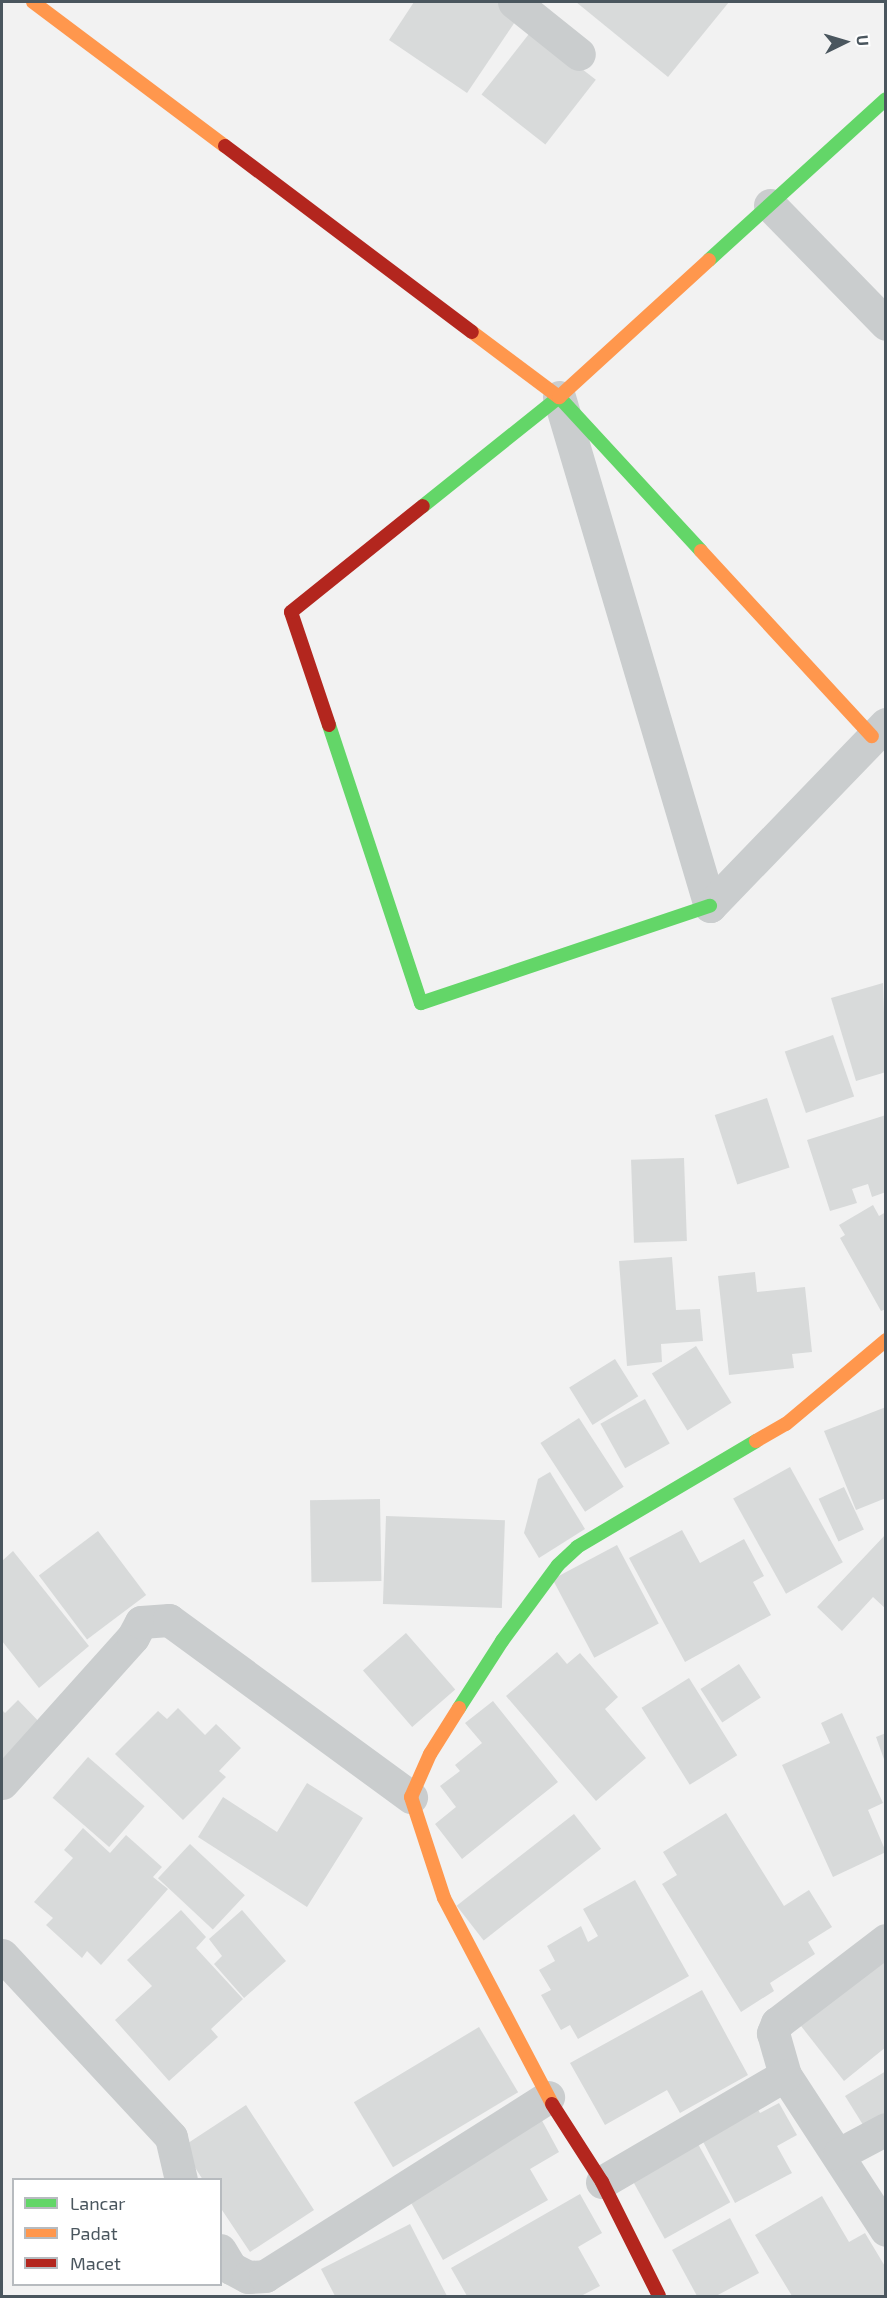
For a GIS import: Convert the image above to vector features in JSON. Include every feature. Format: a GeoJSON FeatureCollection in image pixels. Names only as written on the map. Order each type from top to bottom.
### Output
{"type":"FeatureCollection","features":[{"type":"Feature","properties":{"kind":"street"},"geometry":{"type":"LineString","coordinates":[[33,2],[559,397],[879,730],[710,906],[420,1003],[291,612],[559,397],[885,99]]}},
{"type":"Feature","properties":{"kind":"street"},"geometry":{"type":"LineString","coordinates":[[514,2],[579,54]]}},
{"type":"Feature","properties":{"kind":"street"},"geometry":{"type":"LineString","coordinates":[[770,205],[885,324]]}},
{"type":"Feature","properties":{"kind":"street"},"geometry":{"type":"LineString","coordinates":[[559,397],[710,906]]}},
{"type":"Feature","properties":{"kind":"street"},"geometry":{"type":"LineString","coordinates":[[411,1797],[448,1725],[526,1605],[558,1565],[577,1547],[786,1424],[885,1340]]}},
{"type":"Feature","properties":{"kind":"street"},"geometry":{"type":"LineString","coordinates":[[2,1783],[133,1637],[141,1622],[169,1620],[411,1797],[444,1898],[548,2097],[602,2182],[659,2296]]}},
{"type":"Feature","properties":{"kind":"street"},"geometry":{"type":"LineString","coordinates":[[885,1940],[777,2023],[775,2044],[785,2076],[839,2154],[885,2230]]}},
{"type":"Feature","properties":{"kind":"street"},"geometry":{"type":"LineString","coordinates":[[2,1955],[171,2137],[181,2178]]}},
{"type":"Feature","properties":{"kind":"street"},"geometry":{"type":"LineString","coordinates":[[602,2182],[785,2076]]}},
{"type":"Feature","properties":{"kind":"street"},"geometry":{"type":"LineString","coordinates":[[222,2253],[231,2268],[248,2277],[265,2276],[548,2097]]}},
{"type":"Feature","properties":{"kind":"street"},"geometry":{"type":"LineString","coordinates":[[839,2154],[885,2129]]}},
{"type":"Feature","properties":{"kind":"building"},"geometry":{"type":"Polygon","coordinates":[[[414,2],[498,2],[519,16],[467,93],[389,40],[414,2]]]}},
{"type":"Feature","properties":{"kind":"building"},"geometry":{"type":"Polygon","coordinates":[[[576,2],[729,2],[668,77],[576,2]]]}},
{"type":"Feature","properties":{"kind":"building"},"geometry":{"type":"Polygon","coordinates":[[[532,30],[596,80],[545,144],[482,95],[532,30]]]}},
{"type":"Feature","properties":{"kind":"building"},"geometry":{"type":"Polygon","coordinates":[[[883,983],[886,1072],[856,1081],[831,998],[883,983]]]}},
{"type":"Feature","properties":{"kind":"building"},"geometry":{"type":"Polygon","coordinates":[[[833,1035],[854,1096],[806,1113],[785,1052],[833,1035]]]}},
{"type":"Feature","properties":{"kind":"building"},"geometry":{"type":"Polygon","coordinates":[[[767,1098],[790,1167],[737,1184],[715,1115],[767,1098]]]}},
{"type":"Feature","properties":{"kind":"building"},"geometry":{"type":"Polygon","coordinates":[[[886,1115],[886,1192],[872,1197],[868,1184],[852,1189],[857,1203],[830,1211],[807,1140],[886,1115]]]}},
{"type":"Feature","properties":{"kind":"building"},"geometry":{"type":"Polygon","coordinates":[[[684,1158],[687,1241],[634,1243],[631,1160],[684,1158]]]}},
{"type":"Feature","properties":{"kind":"building"},"geometry":{"type":"Polygon","coordinates":[[[873,1205],[879,1216],[886,1212],[886,1309],[881,1311],[840,1238],[845,1235],[839,1225],[873,1205]]]}},
{"type":"Feature","properties":{"kind":"building"},"geometry":{"type":"Polygon","coordinates":[[[672,1257],[676,1310],[700,1309],[703,1341],[661,1344],[662,1362],[627,1366],[619,1261],[672,1257]]]}},
{"type":"Feature","properties":{"kind":"building"},"geometry":{"type":"Polygon","coordinates":[[[755,1272],[757,1292],[805,1287],[812,1352],[792,1354],[794,1368],[729,1375],[718,1276],[755,1272]]]}},
{"type":"Feature","properties":{"kind":"building"},"geometry":{"type":"Polygon","coordinates":[[[696,1346],[732,1403],[687,1430],[652,1374],[696,1346]]]}},
{"type":"Feature","properties":{"kind":"building"},"geometry":{"type":"Polygon","coordinates":[[[615,1359],[638,1396],[593,1425],[569,1388],[615,1359]]]}},
{"type":"Feature","properties":{"kind":"building"},"geometry":{"type":"Polygon","coordinates":[[[645,1399],[670,1444],[625,1468],[600,1424],[645,1399]]]}},
{"type":"Feature","properties":{"kind":"building"},"geometry":{"type":"Polygon","coordinates":[[[886,1407],[886,1498],[856,1510],[824,1431],[886,1407]]]}},
{"type":"Feature","properties":{"kind":"building"},"geometry":{"type":"Polygon","coordinates":[[[579,1418],[624,1487],[585,1512],[540,1443],[579,1418]]]}},
{"type":"Feature","properties":{"kind":"building"},"geometry":{"type":"Polygon","coordinates":[[[790,1467],[843,1562],[786,1594],[733,1499],[790,1467]]]}},
{"type":"Feature","properties":{"kind":"building"},"geometry":{"type":"Polygon","coordinates":[[[550,1472],[585,1529],[539,1558],[524,1533],[538,1479],[550,1472]]]}},
{"type":"Feature","properties":{"kind":"building"},"geometry":{"type":"Polygon","coordinates":[[[844,1487],[864,1530],[838,1541],[819,1499],[844,1487]]]}},
{"type":"Feature","properties":{"kind":"building"},"geometry":{"type":"Polygon","coordinates":[[[380,1499],[381,1581],[311,1582],[310,1500],[380,1499]]]}},
{"type":"Feature","properties":{"kind":"building"},"geometry":{"type":"Polygon","coordinates":[[[386,1516],[505,1520],[502,1608],[383,1604],[386,1516]]]}},
{"type":"Feature","properties":{"kind":"building"},"geometry":{"type":"Polygon","coordinates":[[[682,1530],[700,1563],[744,1539],[764,1576],[753,1582],[771,1615],[685,1662],[629,1558],[682,1530]]]}},
{"type":"Feature","properties":{"kind":"building"},"geometry":{"type":"Polygon","coordinates":[[[98,1531],[146,1595],[87,1639],[39,1576],[98,1531]]]}},
{"type":"Feature","properties":{"kind":"building"},"geometry":{"type":"Polygon","coordinates":[[[886,1534],[886,1609],[873,1597],[842,1631],[817,1607],[886,1534]]]}},
{"type":"Feature","properties":{"kind":"building"},"geometry":{"type":"Polygon","coordinates":[[[617,1545],[659,1624],[594,1658],[553,1579],[617,1545]]]}},
{"type":"Feature","properties":{"kind":"building"},"geometry":{"type":"Polygon","coordinates":[[[13,1551],[89,1646],[39,1688],[2,1641],[2,1561],[13,1551]]]}},
{"type":"Feature","properties":{"kind":"building"},"geometry":{"type":"Polygon","coordinates":[[[406,1633],[455,1690],[412,1727],[363,1670],[406,1633]]]}},
{"type":"Feature","properties":{"kind":"building"},"geometry":{"type":"Polygon","coordinates":[[[557,1652],[567,1664],[580,1653],[618,1697],[605,1709],[646,1758],[596,1801],[506,1696],[557,1652]]]}},
{"type":"Feature","properties":{"kind":"building"},"geometry":{"type":"Polygon","coordinates":[[[739,1664],[761,1698],[722,1723],[700,1689],[739,1664]]]}},
{"type":"Feature","properties":{"kind":"building"},"geometry":{"type":"Polygon","coordinates":[[[689,1678],[737,1755],[690,1785],[642,1708],[689,1678]]]}},
{"type":"Feature","properties":{"kind":"building"},"geometry":{"type":"Polygon","coordinates":[[[18,1700],[46,1729],[2,1772],[2,1710],[5,1713],[18,1700]]]}},
{"type":"Feature","properties":{"kind":"building"},"geometry":{"type":"Polygon","coordinates":[[[493,1701],[558,1782],[462,1859],[435,1824],[456,1807],[440,1786],[460,1771],[455,1765],[482,1743],[465,1723],[493,1701]]]}},
{"type":"Feature","properties":{"kind":"building"},"geometry":{"type":"Polygon","coordinates":[[[178,1708],[205,1735],[216,1724],[241,1748],[219,1771],[226,1777],[183,1820],[115,1754],[158,1711],[167,1719],[178,1708]]]}},
{"type":"Feature","properties":{"kind":"building"},"geometry":{"type":"Polygon","coordinates":[[[842,1713],[883,1803],[868,1810],[886,1852],[833,1877],[782,1765],[830,1743],[821,1723],[842,1713]]]}},
{"type":"Feature","properties":{"kind":"building"},"geometry":{"type":"Polygon","coordinates":[[[886,1733],[886,1762],[885,1762],[876,1737],[886,1733]]]}},
{"type":"Feature","properties":{"kind":"building"},"geometry":{"type":"Polygon","coordinates":[[[88,1757],[145,1806],[109,1847],[53,1798],[88,1757]]]}},
{"type":"Feature","properties":{"kind":"building"},"geometry":{"type":"Polygon","coordinates":[[[307,1783],[363,1818],[307,1907],[198,1837],[223,1797],[277,1832],[307,1783]]]}},
{"type":"Feature","properties":{"kind":"building"},"geometry":{"type":"Polygon","coordinates":[[[726,1813],[784,1906],[809,1890],[832,1927],[808,1942],[815,1954],[770,1983],[774,1991],[741,2012],[662,1884],[677,1875],[663,1852],[726,1813]]]}},
{"type":"Feature","properties":{"kind":"building"},"geometry":{"type":"Polygon","coordinates":[[[574,1814],[601,1849],[484,1940],[457,1906],[574,1814]]]}},
{"type":"Feature","properties":{"kind":"building"},"geometry":{"type":"Polygon","coordinates":[[[83,1828],[110,1853],[126,1835],[162,1867],[153,1877],[168,1889],[101,1965],[87,1951],[82,1958],[46,1925],[53,1918],[34,1902],[73,1858],[64,1850],[83,1828]]]}},
{"type":"Feature","properties":{"kind":"building"},"geometry":{"type":"Polygon","coordinates":[[[190,1844],[245,1895],[213,1930],[158,1878],[190,1844]]]}},
{"type":"Feature","properties":{"kind":"building"},"geometry":{"type":"Polygon","coordinates":[[[635,1880],[689,1976],[578,2039],[570,2025],[561,2030],[541,1995],[551,1990],[539,1970],[555,1961],[547,1946],[581,1926],[588,1942],[598,1936],[583,1909],[635,1880]]]}},
{"type":"Feature","properties":{"kind":"building"},"geometry":{"type":"Polygon","coordinates":[[[181,1910],[206,1937],[196,1948],[243,1999],[211,2029],[218,2037],[169,2081],[115,2020],[152,1986],[127,1960],[181,1910]]]}},
{"type":"Feature","properties":{"kind":"building"},"geometry":{"type":"Polygon","coordinates":[[[242,1910],[286,1961],[244,1998],[214,1964],[222,1956],[209,1939],[242,1910]]]}},
{"type":"Feature","properties":{"kind":"building"},"geometry":{"type":"Polygon","coordinates":[[[886,1958],[886,2047],[844,2081],[801,2026],[886,1958]]]}},
{"type":"Feature","properties":{"kind":"building"},"geometry":{"type":"Polygon","coordinates":[[[702,1990],[748,2075],[680,2113],[667,2090],[605,2125],[570,2063],[702,1990]]]}},
{"type":"Feature","properties":{"kind":"building"},"geometry":{"type":"Polygon","coordinates":[[[479,2027],[518,2092],[393,2167],[354,2102],[479,2027]]]}},
{"type":"Feature","properties":{"kind":"building"},"geometry":{"type":"Polygon","coordinates":[[[886,2071],[886,2127],[870,2136],[845,2096],[886,2071]]]}},
{"type":"Feature","properties":{"kind":"building"},"geometry":{"type":"Polygon","coordinates":[[[754,2103],[760,2113],[779,2103],[797,2135],[777,2146],[792,2173],[735,2203],[698,2132],[754,2103]]]}},
{"type":"Feature","properties":{"kind":"building"},"geometry":{"type":"Polygon","coordinates":[[[246,2105],[314,2210],[250,2252],[222,2210],[222,2178],[202,2178],[182,2147],[246,2105]]]}},
{"type":"Feature","properties":{"kind":"building"},"geometry":{"type":"Polygon","coordinates":[[[539,2115],[559,2152],[530,2169],[548,2200],[443,2260],[405,2192],[539,2115]]]}},
{"type":"Feature","properties":{"kind":"building"},"geometry":{"type":"Polygon","coordinates":[[[693,2135],[730,2202],[665,2239],[627,2171],[693,2135]]]}},
{"type":"Feature","properties":{"kind":"building"},"geometry":{"type":"Polygon","coordinates":[[[580,2194],[602,2233],[578,2247],[600,2286],[581,2296],[467,2296],[451,2268],[580,2194]]]}},
{"type":"Feature","properties":{"kind":"building"},"geometry":{"type":"Polygon","coordinates":[[[822,2196],[849,2242],[865,2233],[886,2268],[886,2296],[792,2296],[755,2235],[822,2196]]]}},
{"type":"Feature","properties":{"kind":"building"},"geometry":{"type":"Polygon","coordinates":[[[730,2218],[759,2273],[716,2296],[697,2296],[672,2250],[730,2218]]]}},
{"type":"Feature","properties":{"kind":"building"},"geometry":{"type":"Polygon","coordinates":[[[410,2224],[447,2296],[335,2296],[321,2269],[410,2224]]]}},
{"type":"Feature","properties":{"kind":"traffic: fast"},"geometry":{"type":"LineString","coordinates":[[709,260],[886,99]]}},
{"type":"Feature","properties":{"kind":"traffic: fast"},"geometry":{"type":"LineString","coordinates":[[423,506],[559,397],[701,551]]}},
{"type":"Feature","properties":{"kind":"traffic: fast"},"geometry":{"type":"LineString","coordinates":[[329,725],[421,1003],[710,906]]}},
{"type":"Feature","properties":{"kind":"traffic: fast"},"geometry":{"type":"LineString","coordinates":[[459,1708],[502,1641],[558,1565],[577,1547],[756,1441]]}},
{"type":"Feature","properties":{"kind":"traffic: slow"},"geometry":{"type":"LineString","coordinates":[[33,2],[225,146]]}},
{"type":"Feature","properties":{"kind":"traffic: slow"},"geometry":{"type":"LineString","coordinates":[[472,332],[559,397],[709,260]]}},
{"type":"Feature","properties":{"kind":"traffic: slow"},"geometry":{"type":"LineString","coordinates":[[701,551],[872,736]]}},
{"type":"Feature","properties":{"kind":"traffic: slow"},"geometry":{"type":"LineString","coordinates":[[756,1441],[786,1424],[886,1340]]}},
{"type":"Feature","properties":{"kind":"traffic: slow"},"geometry":{"type":"LineString","coordinates":[[459,1708],[430,1754],[411,1797],[444,1898],[552,2104]]}},
{"type":"Feature","properties":{"kind":"traffic: jam"},"geometry":{"type":"LineString","coordinates":[[225,146],[472,332]]}},
{"type":"Feature","properties":{"kind":"traffic: jam"},"geometry":{"type":"LineString","coordinates":[[329,725],[291,612],[423,506]]}},
{"type":"Feature","properties":{"kind":"traffic: jam"},"geometry":{"type":"LineString","coordinates":[[552,2104],[602,2182],[659,2296]]}}]}
